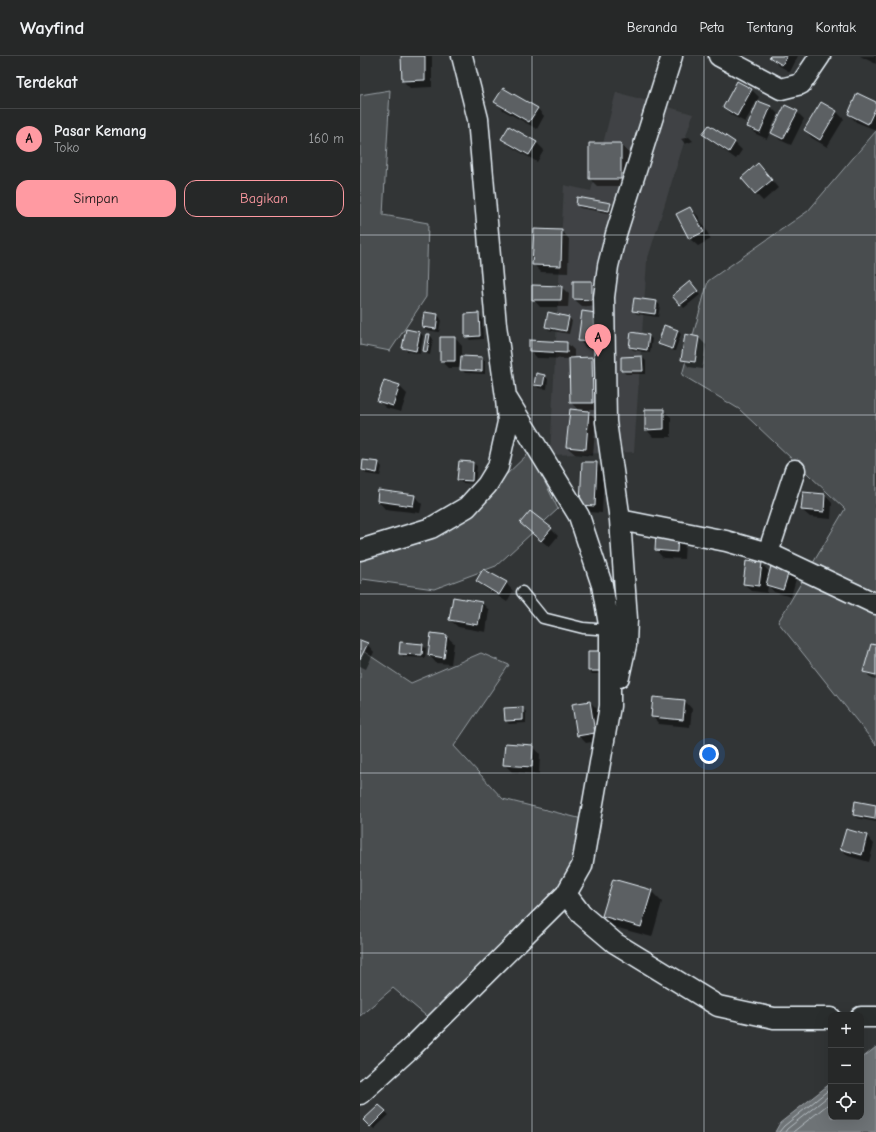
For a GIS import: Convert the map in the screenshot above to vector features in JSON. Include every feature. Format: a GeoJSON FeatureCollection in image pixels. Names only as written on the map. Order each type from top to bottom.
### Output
{"type":"FeatureCollection","features":[{"type":"Feature","properties":{"kind":"street"},"geometry":{"type":"LineString","coordinates":[[360,550],[430,528],[466,507],[487,486],[498,467],[508,422],[496,325],[478,119],[462,56]]}},
{"type":"Feature","properties":{"kind":"street"},"geometry":{"type":"LineString","coordinates":[[360,1094],[413,1046],[566,894],[582,866],[610,706],[626,645],[627,619],[620,520],[606,422],[604,297],[608,266],[616,234],[672,56]]}},
{"type":"Feature","properties":{"kind":"street"},"geometry":{"type":"LineString","coordinates":[[719,56],[781,89],[802,84],[820,56]]}},
{"type":"Feature","properties":{"kind":"street"},"geometry":{"type":"LineString","coordinates":[[506,397],[579,516],[602,585],[610,630],[610,706]]}},
{"type":"Feature","properties":{"kind":"street"},"geometry":{"type":"LineString","coordinates":[[768,553],[795,470]]}},
{"type":"Feature","properties":{"kind":"street"},"geometry":{"type":"LineString","coordinates":[[620,520],[726,541],[768,553],[876,604]]}},
{"type":"Feature","properties":{"kind":"street"},"geometry":{"type":"LineString","coordinates":[[566,894],[582,915],[615,943],[718,1006],[774,1018],[828,1018]]}},
{"type":"Feature","properties":{"kind":"street"},"geometry":{"type":"LineString","coordinates":[[864,1017],[876,1017]]}},
{"type":"Feature","properties":{"kind":"lane"},"geometry":{"type":"LineString","coordinates":[[522,592],[543,618],[583,628],[610,630]]}},
{"type":"Feature","properties":{"kind":"shaded area"},"geometry":{"type":"Polygon","coordinates":[[[390,90],[383,215],[428,223],[426,297],[390,351],[360,345],[360,95],[390,90]]]}},
{"type":"Feature","properties":{"kind":"shaded area"},"geometry":{"type":"Polygon","coordinates":[[[616,92],[693,114],[647,261],[634,452],[550,455],[564,185],[591,191],[616,92]]]}},
{"type":"Feature","properties":{"kind":"shaded area"},"geometry":{"type":"Polygon","coordinates":[[[876,131],[876,745],[778,622],[845,509],[739,409],[682,375],[708,281],[808,211],[876,131]]]}},
{"type":"Feature","properties":{"kind":"shaded area"},"geometry":{"type":"Polygon","coordinates":[[[530,452],[558,509],[496,566],[434,589],[363,579],[360,584],[360,543],[416,539],[481,499],[530,452]]]}},
{"type":"Feature","properties":{"kind":"shaded area"},"geometry":{"type":"Polygon","coordinates":[[[360,649],[411,683],[481,653],[509,665],[454,746],[503,799],[594,822],[584,864],[438,1026],[393,988],[360,1016],[360,649]]]}},
{"type":"Feature","properties":{"kind":"water"},"geometry":{"type":"Polygon","coordinates":[[[876,1047],[876,1132],[775,1132],[780,1123],[828,1085],[828,1120],[864,1120],[864,1057],[876,1047]]]}},
{"type":"Feature","properties":{"kind":"building"},"geometry":{"type":"Polygon","coordinates":[[[401,56],[425,56],[425,80],[402,81],[401,56]]]}},
{"type":"Feature","properties":{"kind":"building"},"geometry":{"type":"Polygon","coordinates":[[[787,56],[782,65],[769,57],[787,56]]]}},
{"type":"Feature","properties":{"kind":"building"},"geometry":{"type":"Polygon","coordinates":[[[737,81],[752,89],[737,116],[723,107],[737,81]]]}},
{"type":"Feature","properties":{"kind":"building"},"geometry":{"type":"Polygon","coordinates":[[[503,88],[538,108],[529,122],[494,102],[503,88]]]}},
{"type":"Feature","properties":{"kind":"building"},"geometry":{"type":"Polygon","coordinates":[[[857,93],[876,102],[876,107],[868,124],[848,114],[857,93]]]}},
{"type":"Feature","properties":{"kind":"building"},"geometry":{"type":"Polygon","coordinates":[[[758,101],[771,106],[760,132],[747,127],[758,101]]]}},
{"type":"Feature","properties":{"kind":"building"},"geometry":{"type":"Polygon","coordinates":[[[821,102],[837,111],[820,140],[804,130],[821,102]]]}},
{"type":"Feature","properties":{"kind":"building"},"geometry":{"type":"Polygon","coordinates":[[[785,105],[798,111],[783,139],[771,133],[785,105]]]}},
{"type":"Feature","properties":{"kind":"building"},"geometry":{"type":"Polygon","coordinates":[[[709,125],[735,142],[729,152],[702,134],[709,125]]]}},
{"type":"Feature","properties":{"kind":"building"},"geometry":{"type":"Polygon","coordinates":[[[509,126],[537,142],[529,155],[501,139],[509,126]]]}},
{"type":"Feature","properties":{"kind":"building"},"geometry":{"type":"Polygon","coordinates":[[[589,143],[621,143],[621,179],[589,179],[589,143]]]}},
{"type":"Feature","properties":{"kind":"building"},"geometry":{"type":"Polygon","coordinates":[[[758,163],[772,180],[755,194],[741,178],[758,163]]]}},
{"type":"Feature","properties":{"kind":"building"},"geometry":{"type":"Polygon","coordinates":[[[577,197],[611,203],[609,211],[576,205],[577,197]]]}},
{"type":"Feature","properties":{"kind":"building"},"geometry":{"type":"Polygon","coordinates":[[[690,207],[704,232],[689,239],[676,214],[690,207]]]}},
{"type":"Feature","properties":{"kind":"building"},"geometry":{"type":"Polygon","coordinates":[[[534,229],[562,230],[561,266],[532,265],[534,229]]]}},
{"type":"Feature","properties":{"kind":"building"},"geometry":{"type":"Polygon","coordinates":[[[573,281],[592,281],[592,300],[573,299],[573,281]]]}},
{"type":"Feature","properties":{"kind":"building"},"geometry":{"type":"Polygon","coordinates":[[[690,281],[698,291],[680,305],[672,296],[690,281]]]}},
{"type":"Feature","properties":{"kind":"building"},"geometry":{"type":"Polygon","coordinates":[[[532,285],[562,286],[561,300],[532,300],[532,285]]]}},
{"type":"Feature","properties":{"kind":"building"},"geometry":{"type":"Polygon","coordinates":[[[634,298],[657,301],[655,314],[632,311],[634,298]]]}},
{"type":"Feature","properties":{"kind":"building"},"geometry":{"type":"Polygon","coordinates":[[[582,311],[596,313],[592,342],[578,341],[582,311]]]}},
{"type":"Feature","properties":{"kind":"building"},"geometry":{"type":"Polygon","coordinates":[[[424,312],[438,314],[436,329],[422,327],[424,312]]]}},
{"type":"Feature","properties":{"kind":"building"},"geometry":{"type":"Polygon","coordinates":[[[548,312],[569,317],[566,331],[545,327],[548,312]]]}},
{"type":"Feature","properties":{"kind":"building"},"geometry":{"type":"Polygon","coordinates":[[[479,313],[480,336],[465,337],[465,314],[479,313]]]}},
{"type":"Feature","properties":{"kind":"building"},"geometry":{"type":"Polygon","coordinates":[[[664,325],[678,330],[672,349],[658,344],[664,325]]]}},
{"type":"Feature","properties":{"kind":"building"},"geometry":{"type":"Polygon","coordinates":[[[406,329],[420,332],[416,351],[402,348],[406,329]]]}},
{"type":"Feature","properties":{"kind":"building"},"geometry":{"type":"Polygon","coordinates":[[[631,332],[649,335],[647,350],[629,347],[631,332]]]}},
{"type":"Feature","properties":{"kind":"building"},"geometry":{"type":"Polygon","coordinates":[[[426,334],[430,334],[427,352],[423,351],[426,334]]]}},
{"type":"Feature","properties":{"kind":"building"},"geometry":{"type":"Polygon","coordinates":[[[685,334],[699,337],[695,362],[681,360],[685,334]]]}},
{"type":"Feature","properties":{"kind":"building"},"geometry":{"type":"Polygon","coordinates":[[[440,337],[455,337],[455,361],[440,361],[440,337]]]}},
{"type":"Feature","properties":{"kind":"building"},"geometry":{"type":"Polygon","coordinates":[[[529,340],[567,342],[567,353],[529,351],[529,340]]]}},
{"type":"Feature","properties":{"kind":"building"},"geometry":{"type":"Polygon","coordinates":[[[461,356],[482,357],[482,371],[460,370],[461,356]]]}},
{"type":"Feature","properties":{"kind":"building"},"geometry":{"type":"Polygon","coordinates":[[[642,356],[643,371],[621,371],[621,357],[642,356]]]}},
{"type":"Feature","properties":{"kind":"building"},"geometry":{"type":"Polygon","coordinates":[[[592,357],[593,403],[570,403],[569,358],[592,357]]]}},
{"type":"Feature","properties":{"kind":"building"},"geometry":{"type":"Polygon","coordinates":[[[536,373],[545,375],[543,386],[534,385],[536,373]]]}},
{"type":"Feature","properties":{"kind":"building"},"geometry":{"type":"Polygon","coordinates":[[[384,380],[400,385],[393,406],[377,401],[384,380]]]}},
{"type":"Feature","properties":{"kind":"building"},"geometry":{"type":"Polygon","coordinates":[[[570,409],[589,411],[586,449],[566,447],[570,409]]]}},
{"type":"Feature","properties":{"kind":"building"},"geometry":{"type":"Polygon","coordinates":[[[645,409],[664,409],[664,429],[645,430],[645,409]]]}},
{"type":"Feature","properties":{"kind":"building"},"geometry":{"type":"Polygon","coordinates":[[[363,460],[379,462],[377,473],[362,470],[363,460]]]}},
{"type":"Feature","properties":{"kind":"building"},"geometry":{"type":"Polygon","coordinates":[[[459,461],[473,462],[472,481],[457,480],[459,461]]]}},
{"type":"Feature","properties":{"kind":"building"},"geometry":{"type":"Polygon","coordinates":[[[582,462],[597,462],[595,506],[580,505],[582,462]]]}},
{"type":"Feature","properties":{"kind":"building"},"geometry":{"type":"Polygon","coordinates":[[[378,490],[415,495],[413,506],[377,501],[378,490]]]}},
{"type":"Feature","properties":{"kind":"building"},"geometry":{"type":"Polygon","coordinates":[[[803,492],[825,494],[824,512],[801,510],[803,492]]]}},
{"type":"Feature","properties":{"kind":"building"},"geometry":{"type":"Polygon","coordinates":[[[530,511],[552,528],[541,541],[520,523],[530,511]]]}},
{"type":"Feature","properties":{"kind":"building"},"geometry":{"type":"Polygon","coordinates":[[[656,532],[678,533],[677,552],[655,550],[656,532]]]}},
{"type":"Feature","properties":{"kind":"building"},"geometry":{"type":"Polygon","coordinates":[[[746,561],[762,563],[759,586],[743,584],[746,561]]]}},
{"type":"Feature","properties":{"kind":"building"},"geometry":{"type":"Polygon","coordinates":[[[771,566],[789,571],[783,590],[766,585],[771,566]]]}},
{"type":"Feature","properties":{"kind":"building"},"geometry":{"type":"Polygon","coordinates":[[[483,569],[507,582],[499,595],[476,581],[483,569]]]}},
{"type":"Feature","properties":{"kind":"building"},"geometry":{"type":"Polygon","coordinates":[[[453,597],[482,602],[478,625],[449,620],[453,597]]]}},
{"type":"Feature","properties":{"kind":"building"},"geometry":{"type":"Polygon","coordinates":[[[431,633],[447,635],[444,658],[428,655],[431,633]]]}},
{"type":"Feature","properties":{"kind":"building"},"geometry":{"type":"Polygon","coordinates":[[[360,640],[368,643],[360,659],[360,640]]]}},
{"type":"Feature","properties":{"kind":"building"},"geometry":{"type":"Polygon","coordinates":[[[400,642],[423,644],[422,655],[399,654],[400,642]]]}},
{"type":"Feature","properties":{"kind":"building"},"geometry":{"type":"Polygon","coordinates":[[[871,644],[876,645],[876,675],[863,672],[871,644]]]}},
{"type":"Feature","properties":{"kind":"building"},"geometry":{"type":"Polygon","coordinates":[[[588,651],[603,651],[602,671],[588,671],[588,651]]]}},
{"type":"Feature","properties":{"kind":"building"},"geometry":{"type":"Polygon","coordinates":[[[653,697],[685,700],[683,720],[651,717],[653,697]]]}},
{"type":"Feature","properties":{"kind":"building"},"geometry":{"type":"Polygon","coordinates":[[[590,701],[595,733],[577,736],[572,704],[590,701]]]}},
{"type":"Feature","properties":{"kind":"building"},"geometry":{"type":"Polygon","coordinates":[[[523,707],[523,720],[505,721],[504,708],[523,707]]]}},
{"type":"Feature","properties":{"kind":"building"},"geometry":{"type":"Polygon","coordinates":[[[505,743],[533,745],[532,767],[503,765],[505,743]]]}},
{"type":"Feature","properties":{"kind":"building"},"geometry":{"type":"Polygon","coordinates":[[[855,801],[876,805],[875,819],[853,815],[855,801]]]}},
{"type":"Feature","properties":{"kind":"building"},"geometry":{"type":"Polygon","coordinates":[[[846,829],[867,835],[862,855],[840,849],[846,829]]]}},
{"type":"Feature","properties":{"kind":"building"},"geometry":{"type":"Polygon","coordinates":[[[613,879],[652,890],[641,927],[602,916],[613,879]]]}},
{"type":"Feature","properties":{"kind":"building"},"geometry":{"type":"Polygon","coordinates":[[[379,1105],[386,1111],[370,1127],[363,1120],[379,1105]]]}},
{"type":"Feature","properties":{"kind":"place","name":"Pasar Kemang"},"geometry":{"type":"Point","coordinates":[598,357]}}]}
